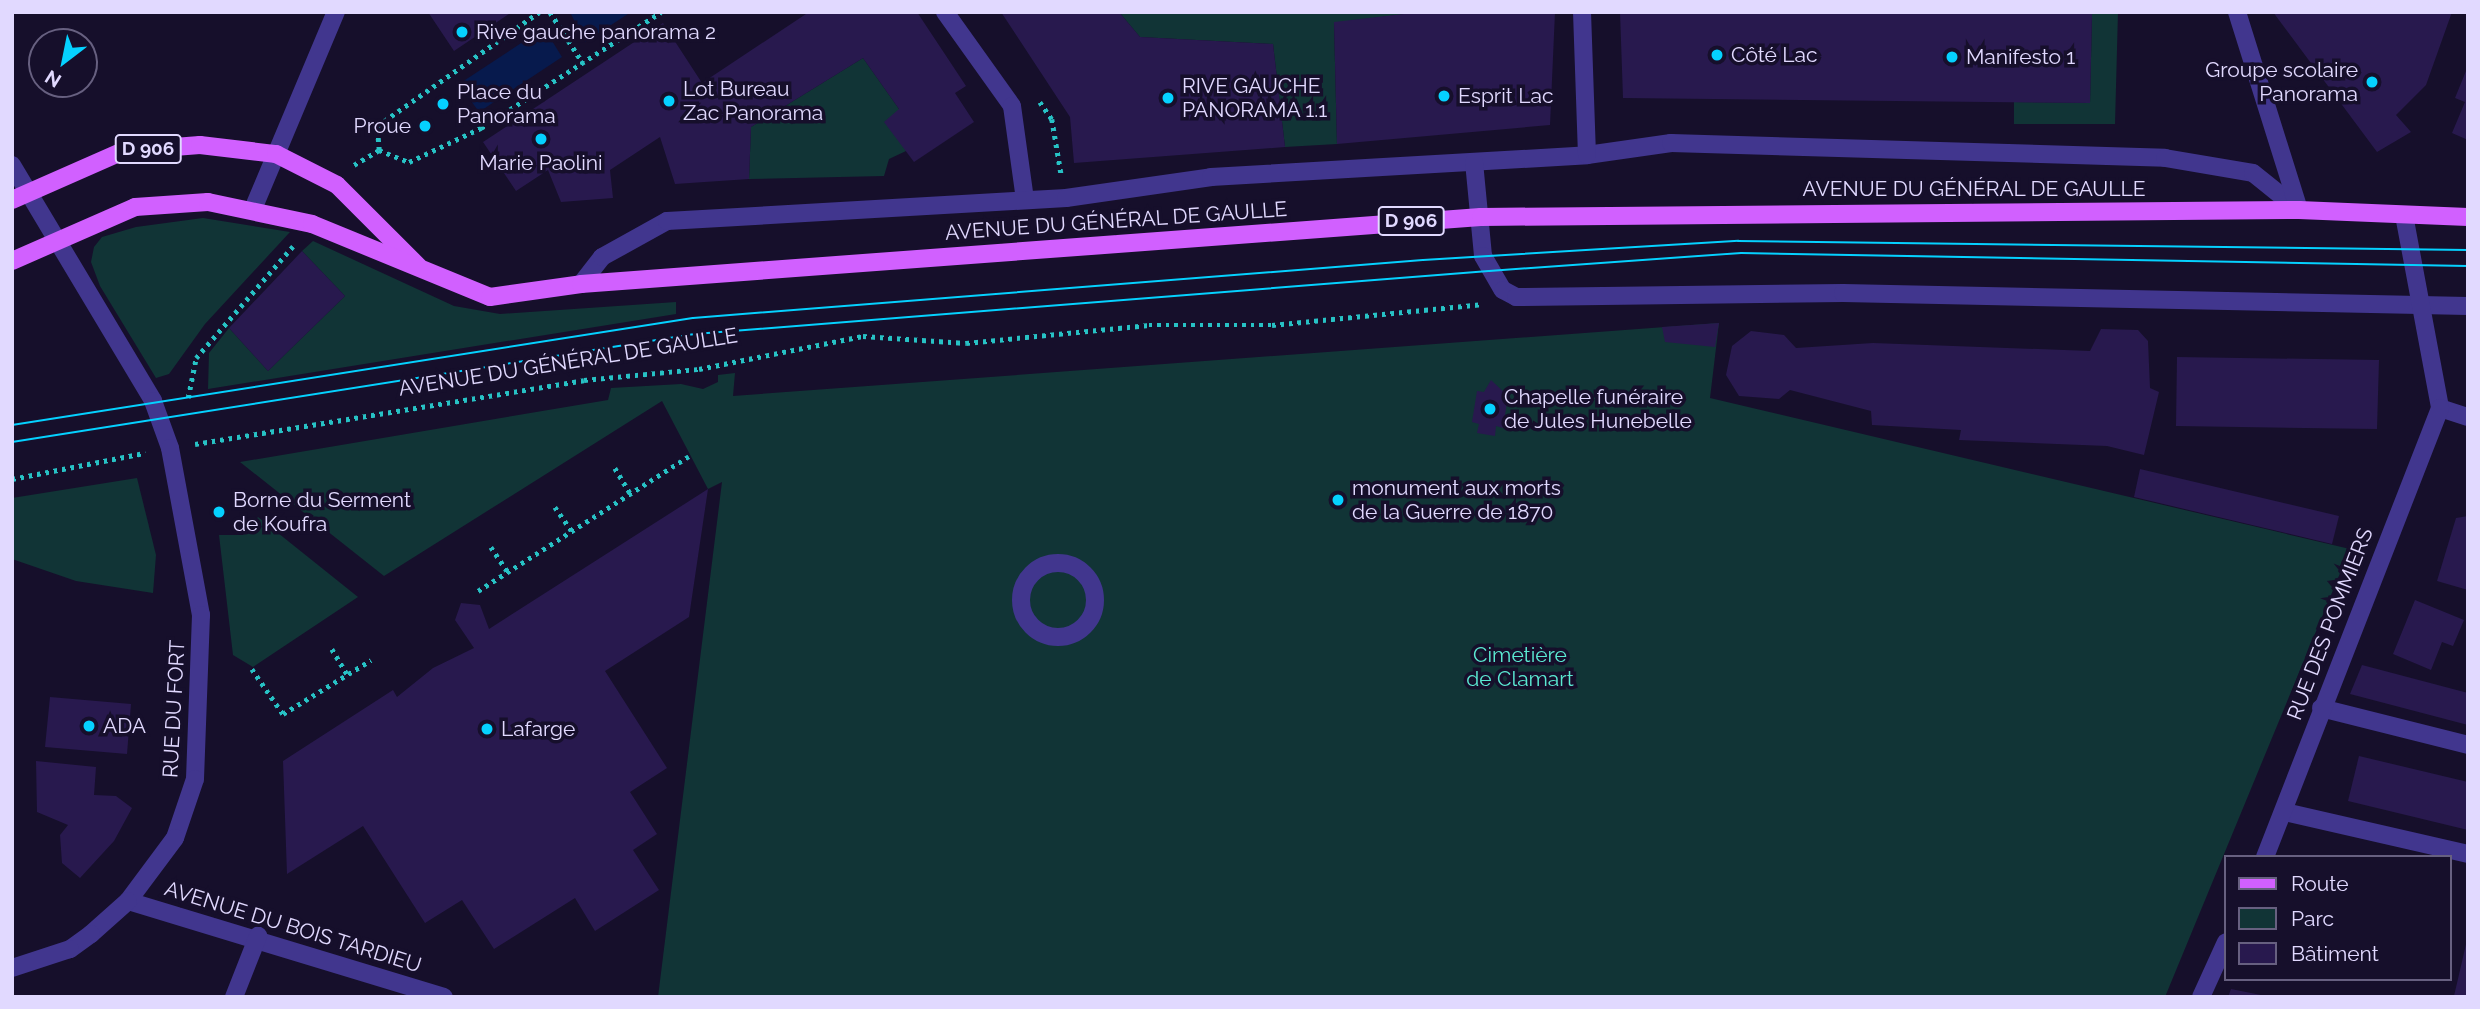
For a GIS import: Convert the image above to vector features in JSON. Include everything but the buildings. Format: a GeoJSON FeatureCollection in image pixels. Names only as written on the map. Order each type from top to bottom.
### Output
{"type":"FeatureCollection","features":[{"type":"Feature","properties":{"kind":"main road","name":"D 906"},"geometry":{"type":"LineString","coordinates":[[20,195],[123,151],[200,145],[276,154]]}},
{"type":"Feature","properties":{"kind":"main road","name":"AVENUE DU GÉNÉRAL DE GAULLE"},"geometry":{"type":"LineString","coordinates":[[276,154],[337,185],[425,274]]}},
{"type":"Feature","properties":{"kind":"main road","name":"D 906"},"geometry":{"type":"LineString","coordinates":[[12,261],[57,236],[135,207],[208,202],[253,209]]}},
{"type":"Feature","properties":{"kind":"main road","name":"AVENUE DU GÉNÉRAL DE GAULLE"},"geometry":{"type":"LineString","coordinates":[[253,209],[312,224],[425,274],[490,297],[582,284],[1480,217],[2299,210],[2468,217]]}},
{"type":"Feature","properties":{"kind":"street"},"geometry":{"type":"LineString","coordinates":[[253,209],[336,12]]}},
{"type":"Feature","properties":{"kind":"street"},"geometry":{"type":"LineString","coordinates":[[944,12],[1012,106],[1025,200]]}},
{"type":"Feature","properties":{"kind":"street"},"geometry":{"type":"LineString","coordinates":[[1582,12],[1587,155]]}},
{"type":"Feature","properties":{"kind":"street"},"geometry":{"type":"LineString","coordinates":[[2238,12],[2299,210]]}},
{"type":"Feature","properties":{"kind":"street"},"geometry":{"type":"LineString","coordinates":[[582,284],[602,257],[667,221],[1025,200],[1211,177],[1587,155],[1671,143],[2165,158],[2253,173],[2299,210]]}},
{"type":"Feature","properties":{"kind":"street"},"geometry":{"type":"LineString","coordinates":[[1475,162],[1489,271],[1516,297],[1843,293],[2468,306]]}},
{"type":"Feature","properties":{"kind":"street","name":"RUE DU FORT"},"geometry":{"type":"LineString","coordinates":[[12,165],[20,195],[57,236],[136,366],[170,448],[201,615],[197,749],[188,807],[175,838],[128,901],[71,949],[12,968]]}},
{"type":"Feature","properties":{"kind":"street"},"geometry":{"type":"LineString","coordinates":[[2404,215],[2440,408],[2468,417]]}},
{"type":"Feature","properties":{"kind":"street","name":"RUE DES POMMIERS"},"geometry":{"type":"LineString","coordinates":[[2266,855],[2285,812],[2321,708],[2440,408]]}},
{"type":"Feature","properties":{"kind":"street"},"geometry":{"type":"LineString","coordinates":[[1064,564],[1091,584],[1094,606],[1075,633],[1042,634],[1025,617],[1025,583],[1041,566],[1064,564]]}},
{"type":"Feature","properties":{"kind":"street"},"geometry":{"type":"LineString","coordinates":[[2321,708],[2468,745]]}},
{"type":"Feature","properties":{"kind":"street"},"geometry":{"type":"LineString","coordinates":[[2285,812],[2468,854]]}},
{"type":"Feature","properties":{"kind":"street","name":"AVENUE DU BOIS TARDIEU"},"geometry":{"type":"LineString","coordinates":[[128,901],[258,936],[444,997]]}},
{"type":"Feature","properties":{"kind":"street"},"geometry":{"type":"LineString","coordinates":[[234,997],[258,936]]}},
{"type":"Feature","properties":{"kind":"street"},"geometry":{"type":"LineString","coordinates":[[2202,997],[2224,947]]}},
{"type":"Feature","properties":{"kind":"path"},"geometry":{"type":"LineString","coordinates":[[379,150],[377,126],[539,12]]}},
{"type":"Feature","properties":{"kind":"path"},"geometry":{"type":"LineString","coordinates":[[550,12],[583,63]]}},
{"type":"Feature","properties":{"kind":"path"},"geometry":{"type":"LineString","coordinates":[[379,150],[410,162],[481,128],[661,12]]}},
{"type":"Feature","properties":{"kind":"path"},"geometry":{"type":"LineString","coordinates":[[349,169],[379,150]]}},
{"type":"Feature","properties":{"kind":"path"},"geometry":{"type":"LineString","coordinates":[[188,398],[196,358],[300,237]]}},
{"type":"Feature","properties":{"kind":"path","name":"AVENUE DU GÉNÉRAL DE GAULLE"},"geometry":{"type":"LineString","coordinates":[[12,480],[170,448],[584,380],[699,369],[863,336],[966,343],[1149,325],[1272,325],[1516,297]]}},
{"type":"Feature","properties":{"kind":"path"},"geometry":{"type":"LineString","coordinates":[[478,591],[689,456]]}},
{"type":"Feature","properties":{"kind":"path"},"geometry":{"type":"LineString","coordinates":[[615,468],[630,493]]}},
{"type":"Feature","properties":{"kind":"path"},"geometry":{"type":"LineString","coordinates":[[555,507],[572,531]]}},
{"type":"Feature","properties":{"kind":"path"},"geometry":{"type":"LineString","coordinates":[[491,547],[508,572]]}},
{"type":"Feature","properties":{"kind":"path"},"geometry":{"type":"LineString","coordinates":[[332,649],[347,674]]}},
{"type":"Feature","properties":{"kind":"path"},"geometry":{"type":"LineString","coordinates":[[252,669],[283,714],[371,660]]}},
{"type":"Feature","properties":{"kind":"green space"},"geometry":{"type":"Polygon","coordinates":[[[1119,12],[1421,12],[1334,23],[1337,144],[1285,147],[1273,44],[1140,37],[1119,12]]]}},
{"type":"Feature","properties":{"kind":"green space"},"geometry":{"type":"Polygon","coordinates":[[[2005,12],[2118,12],[2115,124],[2014,124],[2014,102],[2090,103],[2092,14],[2005,12]]]}},
{"type":"Feature","properties":{"kind":"green space"},"geometry":{"type":"Polygon","coordinates":[[[863,58],[899,109],[906,151],[889,159],[884,176],[749,179],[751,127],[863,58]]]}},
{"type":"Feature","properties":{"kind":"green space"},"geometry":{"type":"Polygon","coordinates":[[[203,218],[290,232],[205,324],[169,374],[156,378],[100,286],[91,262],[94,247],[102,237],[136,227],[203,218]]]}},
{"type":"Feature","properties":{"kind":"green space"},"geometry":{"type":"Polygon","coordinates":[[[313,241],[454,306],[500,314],[676,302],[676,314],[208,389],[209,353],[229,328],[268,371],[345,296],[302,251],[313,241]]]}},
{"type":"Feature","properties":{"kind":"green space","name":"Cimetière de Clamart"},"geometry":{"type":"Polygon","coordinates":[[[1719,323],[1710,398],[2350,549],[2165,997],[658,997],[722,482],[708,489],[662,401],[384,576],[240,462],[608,400],[611,388],[681,384],[703,389],[718,382],[718,375],[735,373],[733,396],[1719,323]]]}},
{"type":"Feature","properties":{"kind":"green space"},"geometry":{"type":"Polygon","coordinates":[[[137,478],[156,555],[153,593],[76,581],[12,559],[12,498],[137,478]]]}},
{"type":"Feature","properties":{"kind":"green space"},"geometry":{"type":"Polygon","coordinates":[[[258,517],[358,597],[253,667],[233,655],[219,535],[243,535],[258,517]]]}},
{"type":"Feature","properties":{"kind":"water"},"geometry":{"type":"Polygon","coordinates":[[[570,12],[631,12],[585,42],[570,12]]]}},
{"type":"Feature","properties":{"kind":"water"},"geometry":{"type":"Polygon","coordinates":[[[544,28],[562,57],[479,112],[459,84],[544,28]]]}},
{"type":"Feature","properties":{"kind":"tram line"},"geometry":{"type":"LineString","coordinates":[[12,425],[693,318],[1423,260],[1738,241],[2468,250]]}},
{"type":"Feature","properties":{"kind":"tram line"},"geometry":{"type":"LineString","coordinates":[[12,442],[695,334],[1489,271],[1741,253],[2468,266]]}},
{"type":"Feature","properties":{"kind":"place","name":"Rive gauche panorama 2"},"geometry":{"type":"Point","coordinates":[462,32]}},
{"type":"Feature","properties":{"kind":"place","name":"Côté Lac"},"geometry":{"type":"Point","coordinates":[1717,55]}},
{"type":"Feature","properties":{"kind":"place","name":"Manifesto 1"},"geometry":{"type":"Point","coordinates":[1952,57]}},
{"type":"Feature","properties":{"kind":"place","name":"Groupe scolaire Panorama"},"geometry":{"type":"Point","coordinates":[2372,82]}},
{"type":"Feature","properties":{"kind":"place","name":"Esprit Lac"},"geometry":{"type":"Point","coordinates":[1444,96]}},
{"type":"Feature","properties":{"kind":"place","name":"RIVE GAUCHE PANORAMA 1.1"},"geometry":{"type":"Point","coordinates":[1168,98]}},
{"type":"Feature","properties":{"kind":"place","name":"Lot Bureau Zac Panorama"},"geometry":{"type":"Point","coordinates":[669,101]}},
{"type":"Feature","properties":{"kind":"place","name":"Place du Panorama"},"geometry":{"type":"Point","coordinates":[443,104]}},
{"type":"Feature","properties":{"kind":"place","name":"Proue"},"geometry":{"type":"Point","coordinates":[425,126]}},
{"type":"Feature","properties":{"kind":"place","name":"Marie Paolini"},"geometry":{"type":"Point","coordinates":[541,139]}},
{"type":"Feature","properties":{"kind":"place","name":"Chapelle funéraire de Jules Hunebelle"},"geometry":{"type":"Point","coordinates":[1490,409]}},
{"type":"Feature","properties":{"kind":"place","name":"monument aux morts de la Guerre de 1870"},"geometry":{"type":"Point","coordinates":[1338,500]}},
{"type":"Feature","properties":{"kind":"place","name":"Borne du Serment de Koufra"},"geometry":{"type":"Point","coordinates":[219,512]}},
{"type":"Feature","properties":{"kind":"place","name":"ADA"},"geometry":{"type":"Point","coordinates":[89,726]}},
{"type":"Feature","properties":{"kind":"place","name":"Lafarge"},"geometry":{"type":"Point","coordinates":[487,729]}}]}
